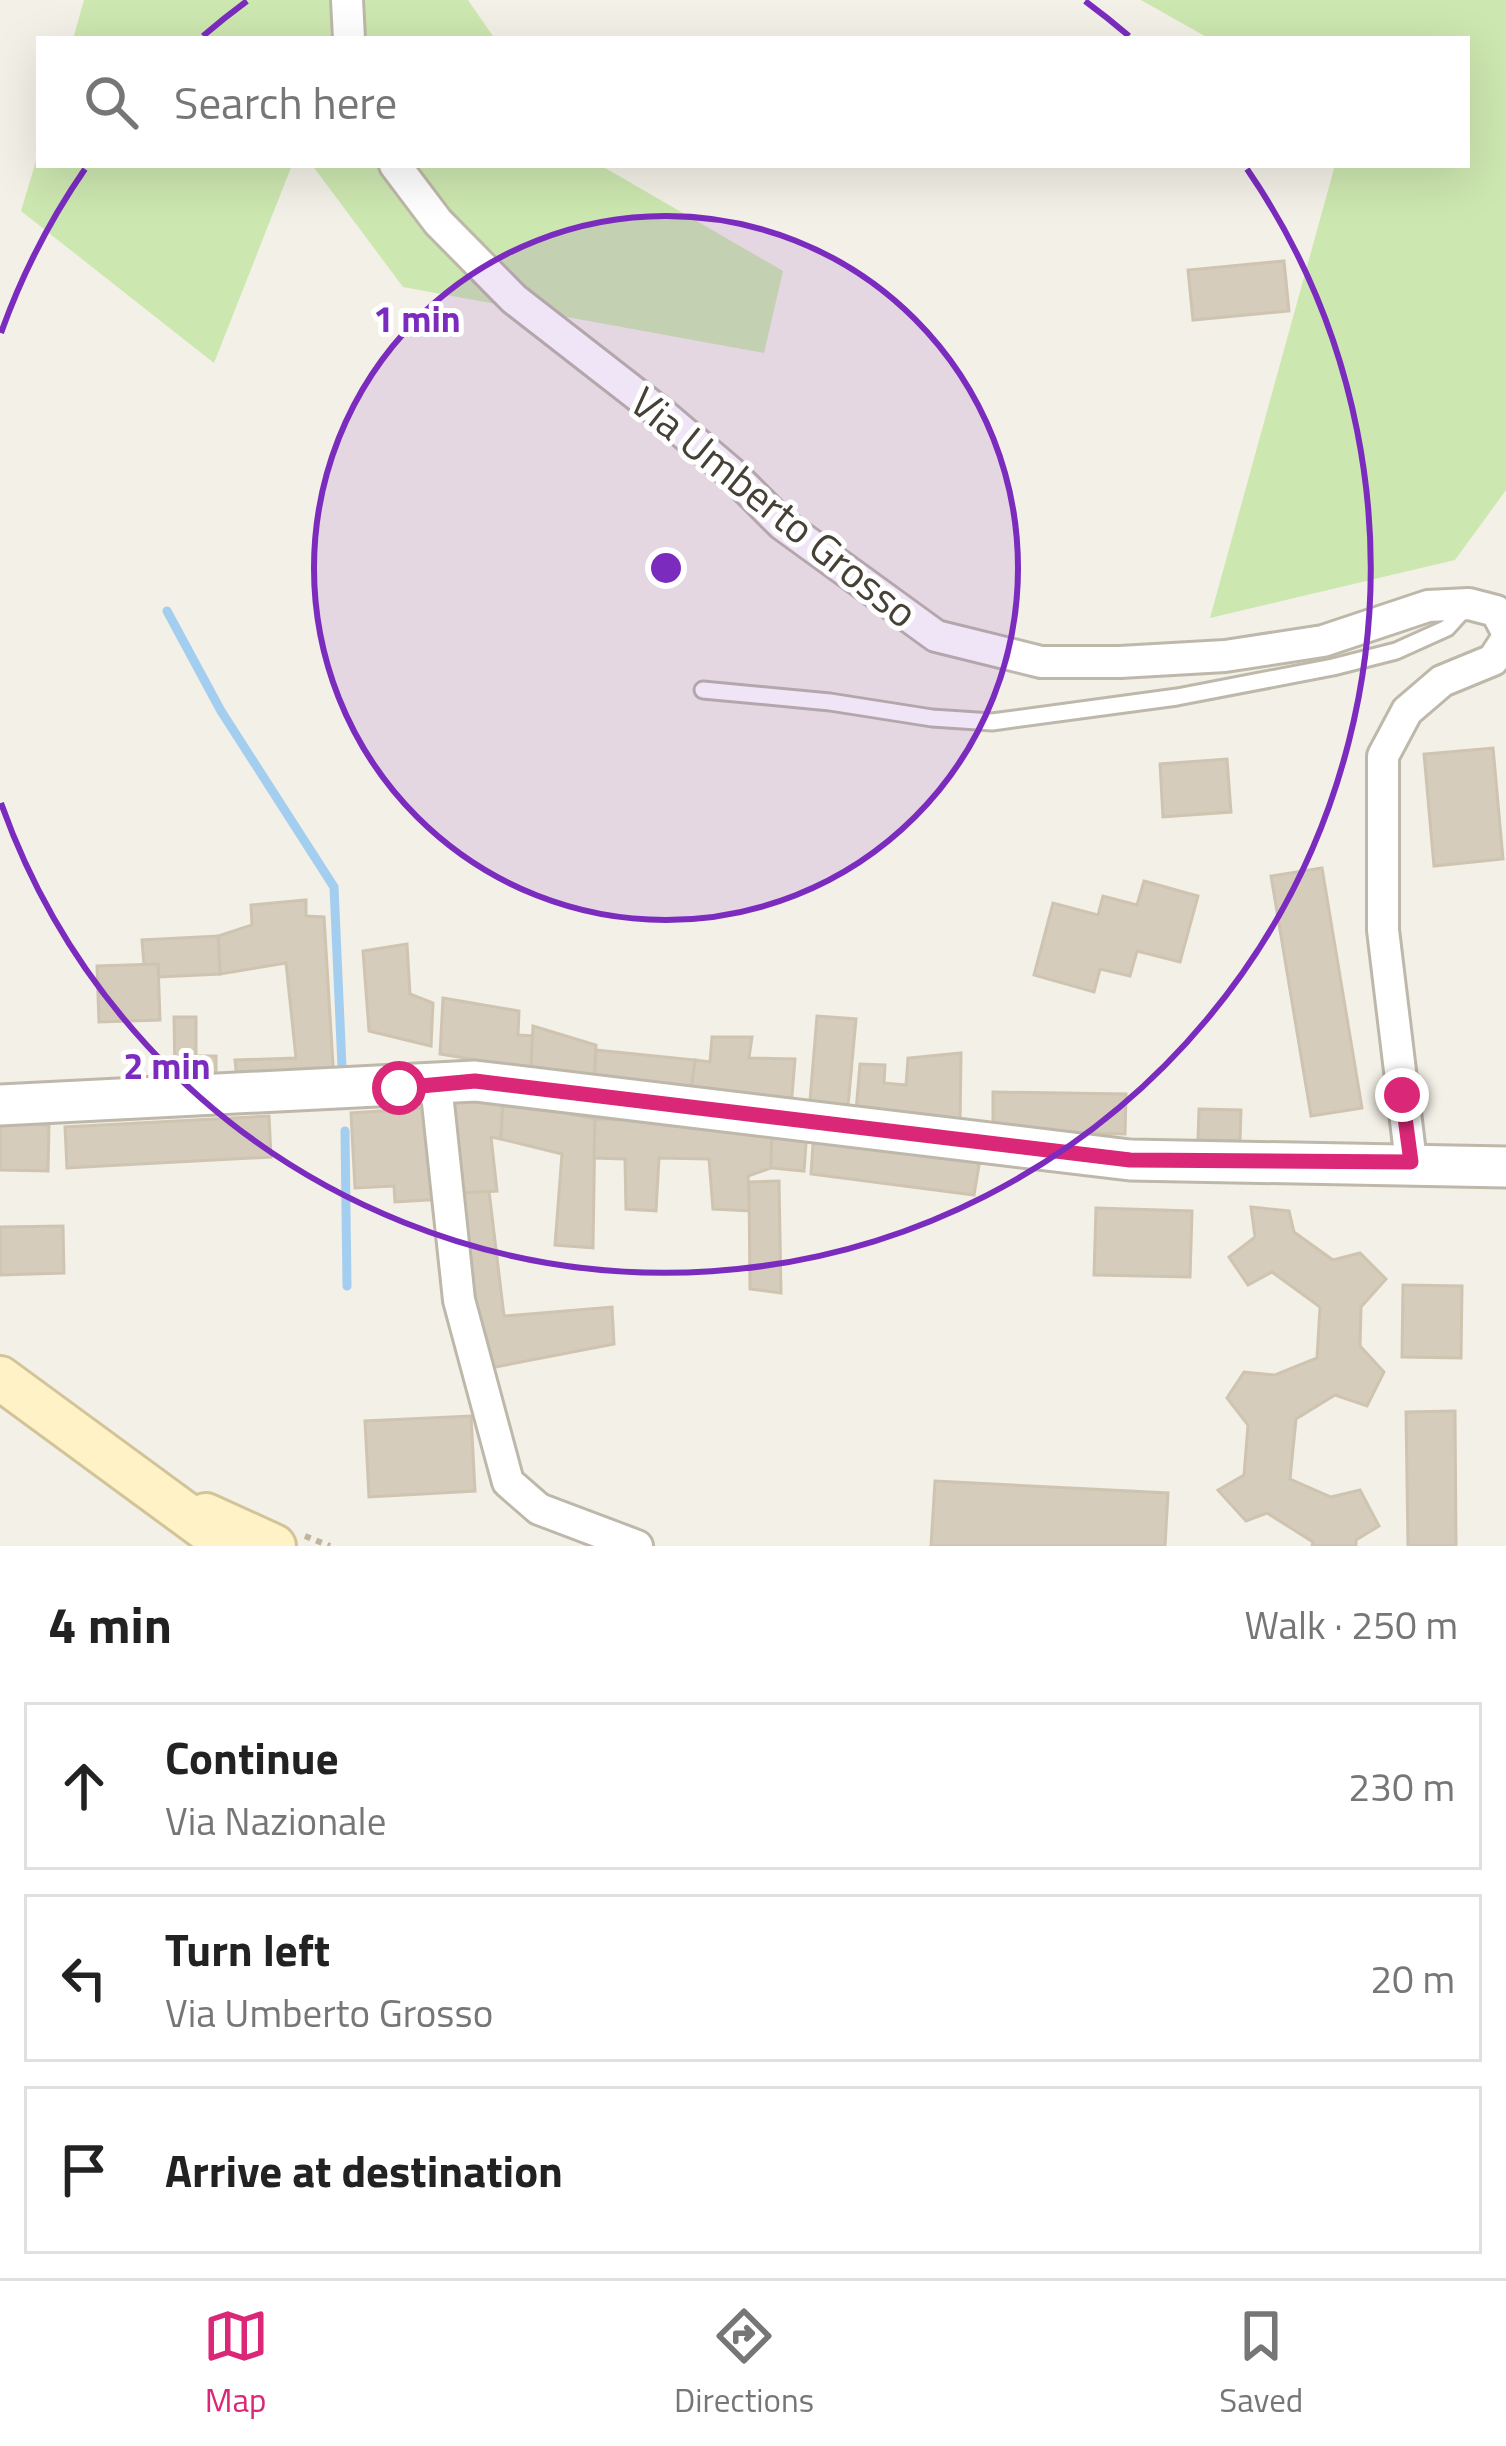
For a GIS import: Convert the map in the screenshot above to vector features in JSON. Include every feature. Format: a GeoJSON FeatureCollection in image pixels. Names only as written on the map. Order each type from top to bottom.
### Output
{"type":"FeatureCollection","features":[{"type":"Feature","properties":{"kind":"main road"},"geometry":{"type":"LineString","coordinates":[[0,1378],[224,1544]]}},
{"type":"Feature","properties":{"kind":"main road"},"geometry":{"type":"LineString","coordinates":[[161,1494],[274,1546]]}},
{"type":"Feature","properties":{"kind":"street"},"geometry":{"type":"LineString","coordinates":[[346,0],[349,36]]}},
{"type":"Feature","properties":{"kind":"street","name":"Via Umberto Grosso"},"geometry":{"type":"LineString","coordinates":[[397,168],[438,222],[514,298],[663,416],[782,524],[936,636],[1041,662],[1225,656],[1323,641],[1428,606],[1468,604]]}},
{"type":"Feature","properties":{"kind":"street"},"geometry":{"type":"LineString","coordinates":[[1468,604],[1496,611],[1506,630]]}},
{"type":"Feature","properties":{"kind":"street"},"geometry":{"type":"LineString","coordinates":[[1411,1162],[1383,930],[1383,756],[1407,711],[1442,681],[1493,660],[1506,640]]}},
{"type":"Feature","properties":{"kind":"street"},"geometry":{"type":"LineString","coordinates":[[0,1105],[475,1081],[1130,1160],[1506,1167]]}},
{"type":"Feature","properties":{"kind":"street"},"geometry":{"type":"LineString","coordinates":[[436,1084],[459,1300],[508,1482],[539,1509],[637,1546]]}},
{"type":"Feature","properties":{"kind":"lane"},"geometry":{"type":"LineString","coordinates":[[703,690],[992,722],[1177,697],[1333,667],[1396,651],[1447,628],[1468,604]]}},
{"type":"Feature","properties":{"kind":"green space"},"geometry":{"type":"Polygon","coordinates":[[[84,0],[468,0],[493,36],[74,36],[84,0]]]}},
{"type":"Feature","properties":{"kind":"green space"},"geometry":{"type":"Polygon","coordinates":[[[1141,0],[1506,0],[1506,490],[1455,560],[1210,618],[1334,168],[1470,168],[1470,36],[1205,36],[1141,0]]]}},
{"type":"Feature","properties":{"kind":"green space"},"geometry":{"type":"Polygon","coordinates":[[[36,161],[36,168],[291,168],[214,363],[21,211],[36,161]]]}},
{"type":"Feature","properties":{"kind":"green space"},"geometry":{"type":"Polygon","coordinates":[[[314,168],[605,168],[783,271],[764,353],[403,287],[314,168]]]}},
{"type":"Feature","properties":{"kind":"building"},"geometry":{"type":"Polygon","coordinates":[[[1284,261],[1289,311],[1193,320],[1188,270],[1284,261]]]}},
{"type":"Feature","properties":{"kind":"building"},"geometry":{"type":"Polygon","coordinates":[[[1493,748],[1503,859],[1434,866],[1424,754],[1493,748]]]}},
{"type":"Feature","properties":{"kind":"building"},"geometry":{"type":"Polygon","coordinates":[[[1227,759],[1231,812],[1163,817],[1160,764],[1227,759]]]}},
{"type":"Feature","properties":{"kind":"building"},"geometry":{"type":"Polygon","coordinates":[[[1322,868],[1362,1108],[1311,1116],[1271,876],[1322,868]]]}},
{"type":"Feature","properties":{"kind":"building"},"geometry":{"type":"Polygon","coordinates":[[[1144,881],[1198,896],[1180,962],[1137,951],[1130,976],[1100,969],[1094,992],[1034,975],[1053,903],[1098,915],[1103,896],[1137,905],[1144,881]]]}},
{"type":"Feature","properties":{"kind":"building"},"geometry":{"type":"Polygon","coordinates":[[[306,900],[306,916],[324,917],[334,1081],[238,1088],[235,1060],[296,1058],[286,963],[220,974],[218,936],[252,925],[251,905],[306,900]]]}},
{"type":"Feature","properties":{"kind":"building"},"geometry":{"type":"Polygon","coordinates":[[[218,936],[220,974],[159,977],[158,964],[144,965],[142,940],[218,936]]]}},
{"type":"Feature","properties":{"kind":"building"},"geometry":{"type":"Polygon","coordinates":[[[407,944],[410,994],[433,1003],[431,1046],[369,1031],[363,951],[407,944]]]}},
{"type":"Feature","properties":{"kind":"building"},"geometry":{"type":"Polygon","coordinates":[[[158,964],[160,1020],[99,1022],[97,966],[158,964]]]}},
{"type":"Feature","properties":{"kind":"building"},"geometry":{"type":"Polygon","coordinates":[[[443,998],[519,1011],[518,1035],[533,1036],[531,1069],[440,1054],[443,998]]]}},
{"type":"Feature","properties":{"kind":"building"},"geometry":{"type":"Polygon","coordinates":[[[817,1016],[856,1019],[847,1117],[809,1113],[817,1016]]]}},
{"type":"Feature","properties":{"kind":"building"},"geometry":{"type":"Polygon","coordinates":[[[174,1017],[196,1017],[196,1056],[216,1056],[216,1079],[175,1079],[174,1017]]]}},
{"type":"Feature","properties":{"kind":"building"},"geometry":{"type":"Polygon","coordinates":[[[533,1026],[596,1045],[594,1083],[531,1069],[533,1026]]]}},
{"type":"Feature","properties":{"kind":"building"},"geometry":{"type":"Polygon","coordinates":[[[712,1037],[752,1037],[749,1058],[795,1059],[791,1107],[690,1096],[695,1060],[710,1062],[712,1037]]]}},
{"type":"Feature","properties":{"kind":"building"},"geometry":{"type":"Polygon","coordinates":[[[596,1050],[695,1060],[690,1096],[594,1083],[596,1050]]]}},
{"type":"Feature","properties":{"kind":"building"},"geometry":{"type":"Polygon","coordinates":[[[961,1053],[960,1128],[856,1111],[860,1064],[885,1065],[884,1083],[906,1085],[908,1058],[961,1053]]]}},
{"type":"Feature","properties":{"kind":"building"},"geometry":{"type":"Polygon","coordinates":[[[993,1092],[1126,1094],[1125,1134],[993,1131],[993,1092]]]}},
{"type":"Feature","properties":{"kind":"building"},"geometry":{"type":"Polygon","coordinates":[[[447,1100],[503,1100],[501,1139],[491,1137],[497,1191],[451,1194],[447,1100]]]}},
{"type":"Feature","properties":{"kind":"building"},"geometry":{"type":"Polygon","coordinates":[[[503,1100],[595,1119],[593,1248],[555,1245],[562,1154],[501,1139],[503,1100]]]}},
{"type":"Feature","properties":{"kind":"building"},"geometry":{"type":"Polygon","coordinates":[[[440,1107],[445,1199],[395,1202],[394,1186],[355,1188],[351,1113],[440,1107]]]}},
{"type":"Feature","properties":{"kind":"building"},"geometry":{"type":"Polygon","coordinates":[[[1199,1109],[1241,1110],[1240,1141],[1198,1140],[1199,1109]]]}},
{"type":"Feature","properties":{"kind":"building"},"geometry":{"type":"Polygon","coordinates":[[[269,1116],[271,1157],[67,1168],[65,1127],[269,1116]]]}},
{"type":"Feature","properties":{"kind":"building"},"geometry":{"type":"Polygon","coordinates":[[[595,1119],[772,1124],[771,1168],[748,1176],[750,1211],[713,1209],[709,1159],[659,1158],[656,1211],[626,1209],[625,1159],[594,1158],[595,1119]]]}},
{"type":"Feature","properties":{"kind":"building"},"geometry":{"type":"Polygon","coordinates":[[[0,1123],[49,1125],[48,1171],[0,1170],[0,1123]]]}},
{"type":"Feature","properties":{"kind":"building"},"geometry":{"type":"Polygon","coordinates":[[[772,1124],[807,1130],[804,1171],[771,1168],[772,1124]]]}},
{"type":"Feature","properties":{"kind":"building"},"geometry":{"type":"Polygon","coordinates":[[[814,1130],[980,1159],[974,1195],[811,1174],[814,1130]]]}},
{"type":"Feature","properties":{"kind":"building"},"geometry":{"type":"Polygon","coordinates":[[[779,1181],[781,1293],[750,1289],[749,1182],[779,1181]]]}},
{"type":"Feature","properties":{"kind":"building"},"geometry":{"type":"Polygon","coordinates":[[[489,1191],[504,1316],[612,1307],[614,1344],[480,1370],[451,1194],[489,1191]]]}},
{"type":"Feature","properties":{"kind":"building"},"geometry":{"type":"Polygon","coordinates":[[[1251,1207],[1289,1211],[1294,1232],[1333,1260],[1360,1253],[1386,1279],[1361,1307],[1360,1346],[1384,1372],[1367,1406],[1335,1395],[1296,1419],[1290,1479],[1331,1497],[1360,1490],[1379,1526],[1356,1540],[1356,1546],[1312,1546],[1313,1542],[1267,1513],[1246,1521],[1218,1490],[1244,1475],[1248,1425],[1227,1398],[1244,1372],[1275,1375],[1317,1358],[1320,1307],[1272,1272],[1248,1285],[1229,1257],[1255,1237],[1251,1207]]]}},
{"type":"Feature","properties":{"kind":"building"},"geometry":{"type":"Polygon","coordinates":[[[1096,1208],[1192,1211],[1190,1277],[1094,1275],[1096,1208]]]}},
{"type":"Feature","properties":{"kind":"building"},"geometry":{"type":"Polygon","coordinates":[[[63,1226],[64,1273],[0,1275],[0,1227],[63,1226]]]}},
{"type":"Feature","properties":{"kind":"building"},"geometry":{"type":"Polygon","coordinates":[[[1403,1285],[1462,1286],[1461,1358],[1402,1357],[1403,1285]]]}},
{"type":"Feature","properties":{"kind":"building"},"geometry":{"type":"Polygon","coordinates":[[[1455,1411],[1456,1546],[1408,1546],[1406,1412],[1455,1411]]]}},
{"type":"Feature","properties":{"kind":"building"},"geometry":{"type":"Polygon","coordinates":[[[471,1416],[475,1491],[369,1497],[365,1421],[471,1416]]]}},
{"type":"Feature","properties":{"kind":"building"},"geometry":{"type":"Polygon","coordinates":[[[935,1481],[1168,1493],[1165,1546],[931,1546],[935,1481]]]}},
{"type":"Feature","properties":{"kind":"waterway"},"geometry":{"type":"LineString","coordinates":[[167,611],[221,711],[334,887],[342,1067]]}},
{"type":"Feature","properties":{"kind":"waterway"},"geometry":{"type":"LineString","coordinates":[[345,1131],[347,1286]]}},
{"type":"Feature","properties":{"kind":"route"},"geometry":{"type":"LineString","coordinates":[[399,1088],[475,1081],[1130,1160],[1411,1162],[1402,1095]]}}]}
